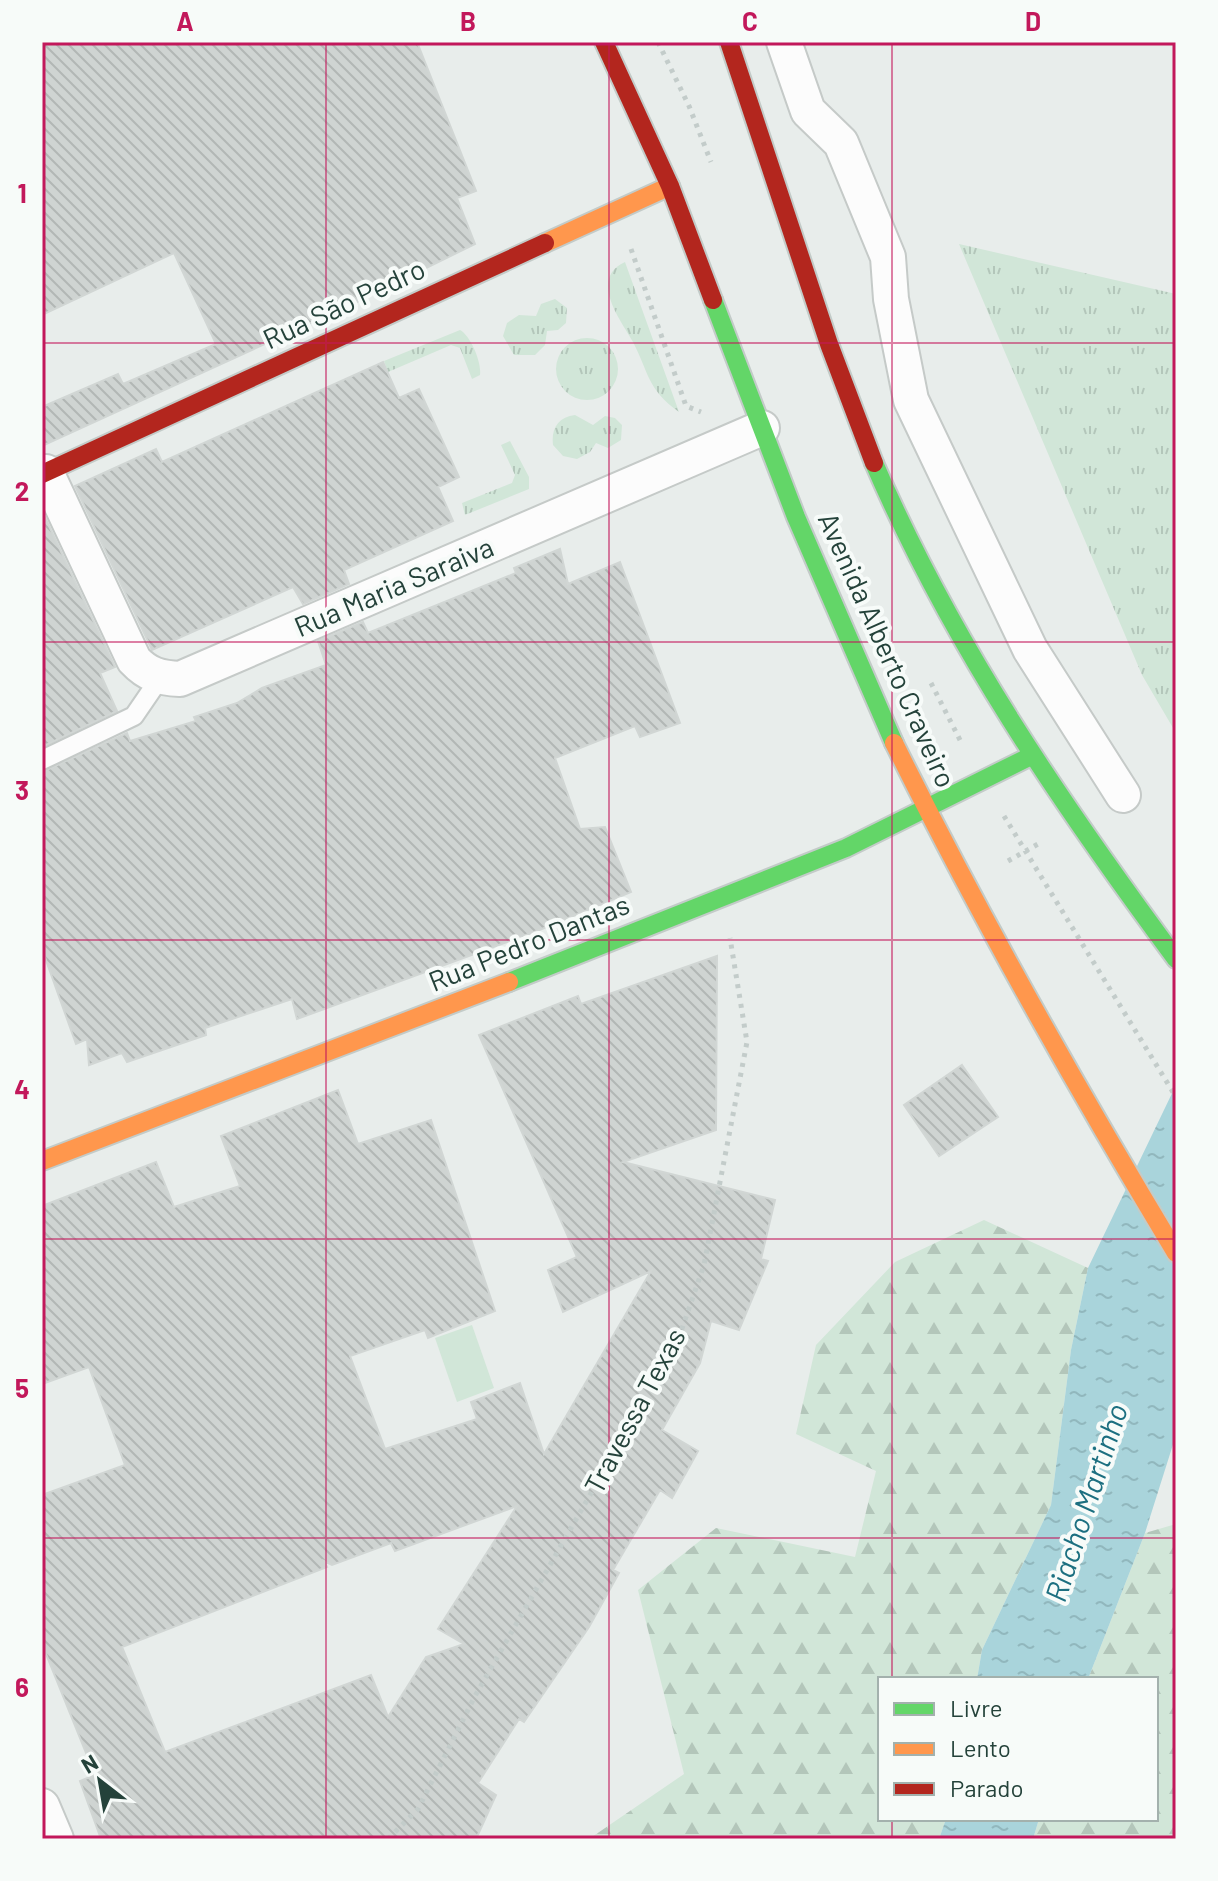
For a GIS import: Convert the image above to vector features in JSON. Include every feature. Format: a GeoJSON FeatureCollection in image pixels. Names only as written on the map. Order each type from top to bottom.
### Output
{"type":"FeatureCollection","features":[{"type":"Feature","properties":{"kind":"main road","name":"Avenida Alberto Craveiro"},"geometry":{"type":"LineString","coordinates":[[604,42],[670,186],[796,517],[926,808],[1125,1168],[1176,1253]]}},
{"type":"Feature","properties":{"kind":"main road"},"geometry":{"type":"LineString","coordinates":[[729,42],[842,376],[899,520],[977,674],[1029,757],[1176,959]]}},
{"type":"Feature","properties":{"kind":"main road","name":"Rua São Pedro"},"geometry":{"type":"LineString","coordinates":[[44,473],[670,186]]}},
{"type":"Feature","properties":{"kind":"main road","name":"Rua Pedro Dantas"},"geometry":{"type":"LineString","coordinates":[[42,1161],[350,1045],[846,848],[1029,757]]}},
{"type":"Feature","properties":{"kind":"street"},"geometry":{"type":"LineString","coordinates":[[784,42],[808,111],[841,143],[888,257],[891,299],[911,400],[1030,649],[1123,795]]}},
{"type":"Feature","properties":{"kind":"street","name":"Rua Maria Saraiva"},"geometry":{"type":"LineString","coordinates":[[160,678],[180,679],[762,428]]}},
{"type":"Feature","properties":{"kind":"street"},"geometry":{"type":"LineString","coordinates":[[44,473],[134,660],[145,672],[160,678]]}},
{"type":"Feature","properties":{"kind":"street"},"geometry":{"type":"LineString","coordinates":[[42,1806],[56,1839]]}},
{"type":"Feature","properties":{"kind":"lane"},"geometry":{"type":"LineString","coordinates":[[42,760],[134,716],[160,678]]}},
{"type":"Feature","properties":{"kind":"path"},"geometry":{"type":"LineString","coordinates":[[658,42],[689,106]]}},
{"type":"Feature","properties":{"kind":"path"},"geometry":{"type":"LineString","coordinates":[[628,243],[686,406],[708,414]]}},
{"type":"Feature","properties":{"kind":"path"},"geometry":{"type":"LineString","coordinates":[[1008,861],[1040,843]]}},
{"type":"Feature","properties":{"kind":"path","name":"Travessa Texas"},"geometry":{"type":"LineString","coordinates":[[388,1839],[418,1809],[475,1696],[677,1343],[704,1265],[747,1042],[730,936]]}},
{"type":"Feature","properties":{"kind":"path"},"geometry":{"type":"LineString","coordinates":[[1164,1078],[1176,1097]]}},
{"type":"Feature","properties":{"kind":"green space"},"geometry":{"type":"Polygon","coordinates":[[[959,244],[1176,294],[1176,733],[1142,675],[959,244]]]}},
{"type":"Feature","properties":{"kind":"green space"},"geometry":{"type":"Polygon","coordinates":[[[625,262],[679,412],[655,388],[615,312],[608,289],[609,279],[614,269],[625,262]]]}},
{"type":"Feature","properties":{"kind":"green space"},"geometry":{"type":"Polygon","coordinates":[[[555,299],[567,308],[566,323],[558,330],[547,331],[545,345],[535,355],[514,355],[503,336],[507,323],[519,315],[536,316],[541,304],[555,299]]]}},
{"type":"Feature","properties":{"kind":"green space"},"geometry":{"type":"Polygon","coordinates":[[[460,330],[468,337],[474,350],[480,375],[472,379],[460,348],[451,345],[388,372],[384,361],[460,330]]]}},
{"type":"Feature","properties":{"kind":"green space"},"geometry":{"type":"Polygon","coordinates":[[[581,338],[593,338],[609,347],[616,357],[616,381],[609,391],[593,400],[581,400],[561,386],[556,375],[556,363],[570,343],[581,338]]]}},
{"type":"Feature","properties":{"kind":"green space"},"geometry":{"type":"Polygon","coordinates":[[[575,415],[593,425],[605,416],[615,418],[622,425],[621,440],[608,448],[596,443],[590,452],[577,459],[563,456],[553,445],[553,434],[560,421],[575,415]]]}},
{"type":"Feature","properties":{"kind":"green space"},"geometry":{"type":"Polygon","coordinates":[[[510,441],[529,477],[529,489],[465,515],[462,503],[512,483],[515,475],[501,445],[510,441]]]}},
{"type":"Feature","properties":{"kind":"green space"},"geometry":{"type":"Polygon","coordinates":[[[984,1220],[1088,1268],[1071,1350],[1051,1505],[982,1650],[977,1677],[878,1677],[878,1821],[945,1821],[939,1839],[589,1839],[684,1774],[638,1590],[716,1528],[855,1557],[876,1471],[796,1434],[816,1345],[895,1262],[984,1220]]]}},
{"type":"Feature","properties":{"kind":"green space"},"geometry":{"type":"Polygon","coordinates":[[[472,1325],[494,1388],[457,1402],[435,1338],[472,1325]]]}},
{"type":"Feature","properties":{"kind":"green space"},"geometry":{"type":"Polygon","coordinates":[[[1176,1524],[1176,1839],[1033,1839],[1038,1821],[1158,1821],[1158,1677],[1089,1677],[1145,1533],[1176,1524]]]}},
{"type":"Feature","properties":{"kind":"water","name":"Riacho Martinho"},"geometry":{"type":"Polygon","coordinates":[[[1176,1085],[1176,1435],[1145,1533],[1089,1677],[977,1677],[982,1650],[1051,1505],[1071,1350],[1088,1268],[1176,1085]]]}},
{"type":"Feature","properties":{"kind":"water"},"geometry":{"type":"Polygon","coordinates":[[[945,1821],[1038,1821],[1033,1839],[939,1839],[945,1821]]]}},
{"type":"Feature","properties":{"kind":"building"},"geometry":{"type":"Polygon","coordinates":[[[42,42],[417,42],[476,191],[457,198],[475,244],[361,300],[42,446],[42,407],[118,374],[123,384],[216,344],[174,253],[42,315],[42,42]]]}},
{"type":"Feature","properties":{"kind":"building"},"geometry":{"type":"Polygon","coordinates":[[[383,362],[399,398],[419,389],[459,477],[438,487],[453,521],[344,570],[349,584],[303,604],[293,587],[152,650],[75,486],[156,449],[162,462],[383,362]]]}},
{"type":"Feature","properties":{"kind":"building"},"geometry":{"type":"Polygon","coordinates":[[[42,511],[115,667],[100,673],[117,711],[42,747],[42,511]]]}},
{"type":"Feature","properties":{"kind":"building"},"geometry":{"type":"Polygon","coordinates":[[[560,549],[568,584],[620,562],[680,723],[640,737],[635,726],[555,758],[580,829],[605,827],[631,892],[537,931],[297,1019],[292,999],[205,1028],[206,1035],[127,1062],[122,1053],[89,1065],[87,1039],[76,1044],[42,949],[42,772],[127,733],[130,741],[196,721],[194,717],[237,703],[262,688],[326,665],[318,641],[363,622],[368,633],[516,573],[514,568],[560,549]]]}},
{"type":"Feature","properties":{"kind":"building"},"geometry":{"type":"Polygon","coordinates":[[[717,956],[716,1130],[623,1162],[775,1200],[761,1259],[768,1261],[739,1330],[711,1321],[700,1363],[662,1430],[698,1451],[672,1498],[660,1490],[613,1570],[619,1573],[589,1627],[524,1722],[519,1719],[478,1783],[496,1795],[476,1839],[101,1839],[80,1781],[95,1775],[42,1644],[42,1495],[125,1465],[89,1367],[42,1384],[42,1206],[156,1162],[174,1207],[240,1186],[221,1136],[338,1090],[358,1144],[431,1120],[495,1311],[428,1338],[425,1330],[350,1356],[385,1449],[477,1419],[471,1402],[520,1383],[544,1454],[651,1271],[563,1312],[548,1270],[577,1257],[479,1035],[578,996],[581,1004],[717,956]],[[517,1506],[395,1551],[391,1543],[332,1565],[324,1561],[327,1567],[122,1647],[165,1752],[371,1675],[388,1717],[426,1657],[464,1644],[438,1629],[517,1506]]]}},
{"type":"Feature","properties":{"kind":"building"},"geometry":{"type":"Polygon","coordinates":[[[962,1065],[998,1117],[939,1156],[904,1105],[962,1065]]]}},
{"type":"Feature","properties":{"kind":"traffic: fast"},"geometry":{"type":"LineString","coordinates":[[713,300],[796,517],[894,743]]}},
{"type":"Feature","properties":{"kind":"traffic: fast"},"geometry":{"type":"LineString","coordinates":[[874,463],[905,530],[973,658],[1050,781],[1176,959]]}},
{"type":"Feature","properties":{"kind":"traffic: fast"},"geometry":{"type":"LineString","coordinates":[[509,982],[846,848],[1029,757]]}},
{"type":"Feature","properties":{"kind":"traffic: slow"},"geometry":{"type":"LineString","coordinates":[[545,243],[670,186]]}},
{"type":"Feature","properties":{"kind":"traffic: slow"},"geometry":{"type":"LineString","coordinates":[[894,743],[1030,1001],[1176,1253]]}},
{"type":"Feature","properties":{"kind":"traffic: slow"},"geometry":{"type":"LineString","coordinates":[[42,1161],[509,982]]}},
{"type":"Feature","properties":{"kind":"traffic: jam"},"geometry":{"type":"LineString","coordinates":[[604,42],[670,186],[713,300]]}},
{"type":"Feature","properties":{"kind":"traffic: jam"},"geometry":{"type":"LineString","coordinates":[[729,42],[829,344],[874,463]]}},
{"type":"Feature","properties":{"kind":"traffic: jam"},"geometry":{"type":"LineString","coordinates":[[42,474],[545,243]]}}]}
